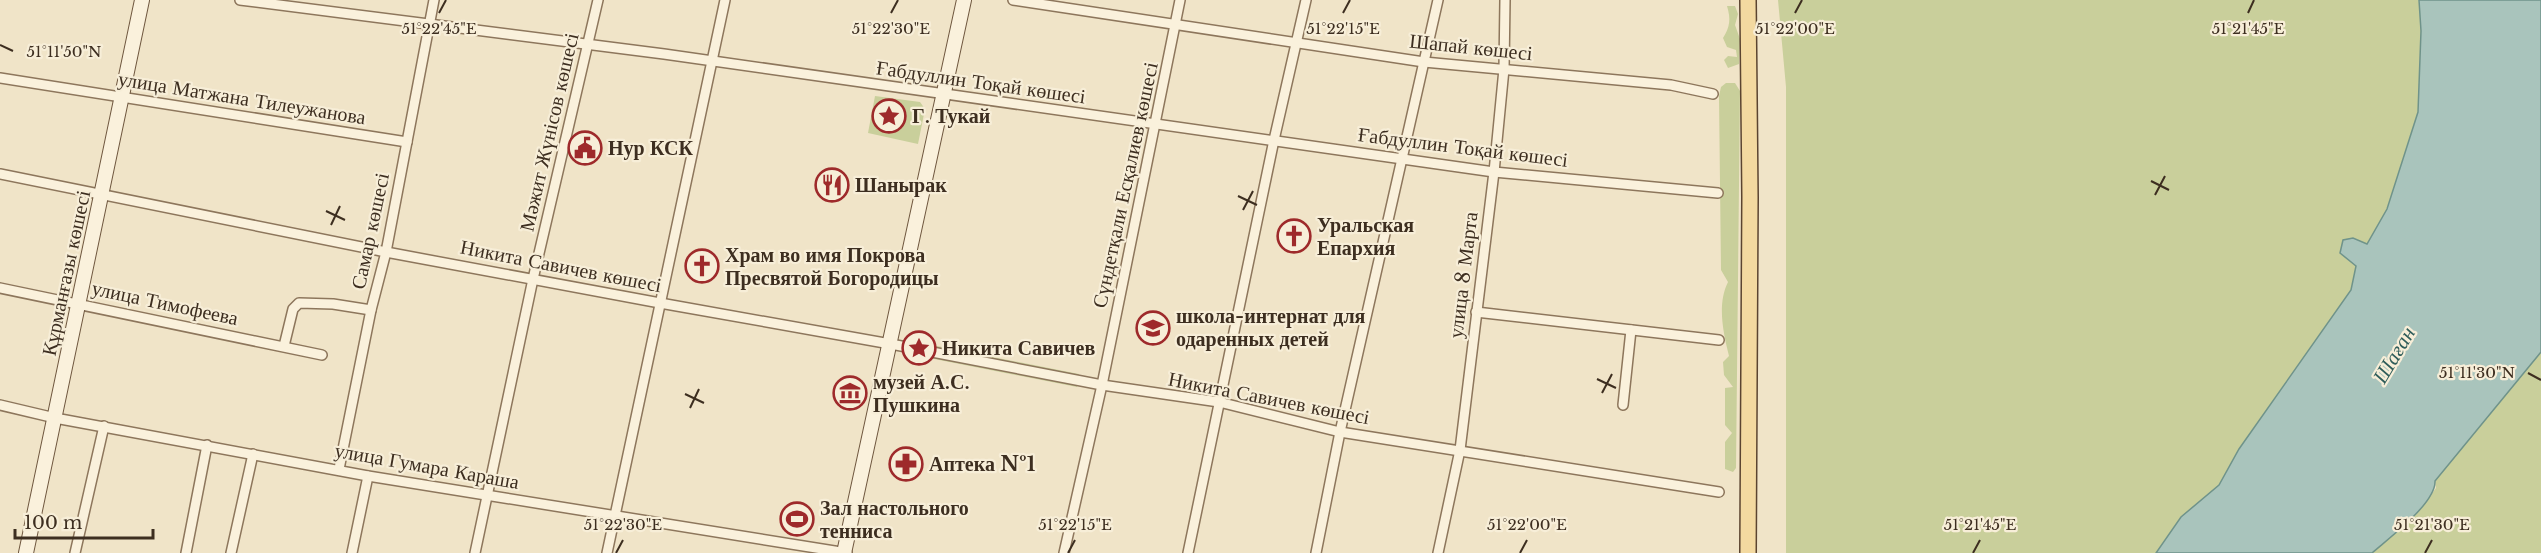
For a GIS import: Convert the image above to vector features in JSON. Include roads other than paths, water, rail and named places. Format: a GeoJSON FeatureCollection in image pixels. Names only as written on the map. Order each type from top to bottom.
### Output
{"type":"FeatureCollection","features":[{"type":"Feature","properties":{"kind":"main road"},"geometry":{"type":"LineString","coordinates":[[1748,0],[1750,197],[1748,553]]}},
{"type":"Feature","properties":{"kind":"main road"},"geometry":{"type":"LineString","coordinates":[[1757,553],[1760,197],[1758,0]]}},
{"type":"Feature","properties":{"kind":"street","name":"Құрманғазы көшесі"},"geometry":{"type":"LineString","coordinates":[[26,553],[142,0]]}},
{"type":"Feature","properties":{"kind":"street","name":"Ғабдуллин Тоқай көшесі"},"geometry":{"type":"LineString","coordinates":[[240,0],[430,22],[1494,172],[1718,193]]}},
{"type":"Feature","properties":{"kind":"street","name":"Самар көшесі"},"geometry":{"type":"LineString","coordinates":[[339,469],[371,310],[386,252],[434,0]]}},
{"type":"Feature","properties":{"kind":"street","name":"Мәжит Жүнісов көшесі"},"geometry":{"type":"LineString","coordinates":[[475,553],[533,279],[598,0]]}},
{"type":"Feature","properties":{"kind":"street"},"geometry":{"type":"LineString","coordinates":[[607,553],[725,0]]}},
{"type":"Feature","properties":{"kind":"street"},"geometry":{"type":"LineString","coordinates":[[846,553],[893,345],[964,0]]}},
{"type":"Feature","properties":{"kind":"street","name":"Шапай көшесі"},"geometry":{"type":"LineString","coordinates":[[1013,0],[1425,62],[1671,85],[1713,94]]}},
{"type":"Feature","properties":{"kind":"street","name":"Сүндетқали Есқалиев көшесі"},"geometry":{"type":"LineString","coordinates":[[1064,553],[1102,385],[1180,0]]}},
{"type":"Feature","properties":{"kind":"street"},"geometry":{"type":"LineString","coordinates":[[1188,553],[1274,140],[1306,0]]}},
{"type":"Feature","properties":{"kind":"street"},"geometry":{"type":"LineString","coordinates":[[1316,553],[1340,432],[1438,0]]}},
{"type":"Feature","properties":{"kind":"street","name":"улица 8 Марта"},"geometry":{"type":"LineString","coordinates":[[1438,553],[1460,450],[1494,172],[1504,69],[1505,0]]}},
{"type":"Feature","properties":{"kind":"street","name":"улица Матжана Тилеужанова"},"geometry":{"type":"LineString","coordinates":[[0,78],[407,142]]}},
{"type":"Feature","properties":{"kind":"street","name":"Никита Савичев көшесі"},"geometry":{"type":"LineString","coordinates":[[0,174],[386,252],[1102,385],[1220,402],[1340,432],[1719,492]]}},
{"type":"Feature","properties":{"kind":"street","name":"улица Тимофеева"},"geometry":{"type":"LineString","coordinates":[[0,288],[322,355]]}},
{"type":"Feature","properties":{"kind":"street"},"geometry":{"type":"LineString","coordinates":[[284,346],[293,309],[299,303],[333,304],[371,310]]}},
{"type":"Feature","properties":{"kind":"street"},"geometry":{"type":"LineString","coordinates":[[1476,312],[1719,340]]}},
{"type":"Feature","properties":{"kind":"street"},"geometry":{"type":"LineString","coordinates":[[1623,405],[1631,330]]}},
{"type":"Feature","properties":{"kind":"street","name":"улица Гумара Караша"},"geometry":{"type":"LineString","coordinates":[[0,405],[55,418],[368,476],[846,553]]}},
{"type":"Feature","properties":{"kind":"street"},"geometry":{"type":"LineString","coordinates":[[75,553],[104,426]]}},
{"type":"Feature","properties":{"kind":"street"},"geometry":{"type":"LineString","coordinates":[[186,553],[207,445]]}},
{"type":"Feature","properties":{"kind":"street"},"geometry":{"type":"LineString","coordinates":[[231,553],[254,454]]}},
{"type":"Feature","properties":{"kind":"street"},"geometry":{"type":"LineString","coordinates":[[352,553],[368,476]]}},
{"type":"Feature","properties":{"kind":"water","name":"Шаған"},"geometry":{"type":"Polygon","coordinates":[[[2419,0],[2541,0],[2541,352],[2435,481],[2433,490],[2420,509],[2372,553],[2156,553],[2181,517],[2219,485],[2239,449],[2351,290],[2356,266],[2340,253],[2343,240],[2353,238],[2367,244],[2387,209],[2418,112],[2421,31],[2419,0]]]}},
{"type":"Feature","properties":{"kind":"place","name":"Г. Тукай"},"geometry":{"type":"Point","coordinates":[889,116]}},
{"type":"Feature","properties":{"kind":"place","name":"Нур КСК"},"geometry":{"type":"Point","coordinates":[585,148]}},
{"type":"Feature","properties":{"kind":"place","name":"Шанырак"},"geometry":{"type":"Point","coordinates":[832,185]}},
{"type":"Feature","properties":{"kind":"place","name":"Уральская Епархия"},"geometry":{"type":"Point","coordinates":[1294,236]}},
{"type":"Feature","properties":{"kind":"place","name":"Храм во имя Покрова Пресвятой Богородицы"},"geometry":{"type":"Point","coordinates":[702,266]}},
{"type":"Feature","properties":{"kind":"place","name":"школа-интернат для одаренных детей"},"geometry":{"type":"Point","coordinates":[1153,328]}},
{"type":"Feature","properties":{"kind":"place","name":"Никита Савичев"},"geometry":{"type":"Point","coordinates":[919,348]}},
{"type":"Feature","properties":{"kind":"place","name":"музей А.С. Пушкина"},"geometry":{"type":"Point","coordinates":[850,393]}},
{"type":"Feature","properties":{"kind":"place","name":"Аптека №1"},"geometry":{"type":"Point","coordinates":[906,464]}},
{"type":"Feature","properties":{"kind":"place","name":"Зал настольного тенниса"},"geometry":{"type":"Point","coordinates":[797,519]}}]}
